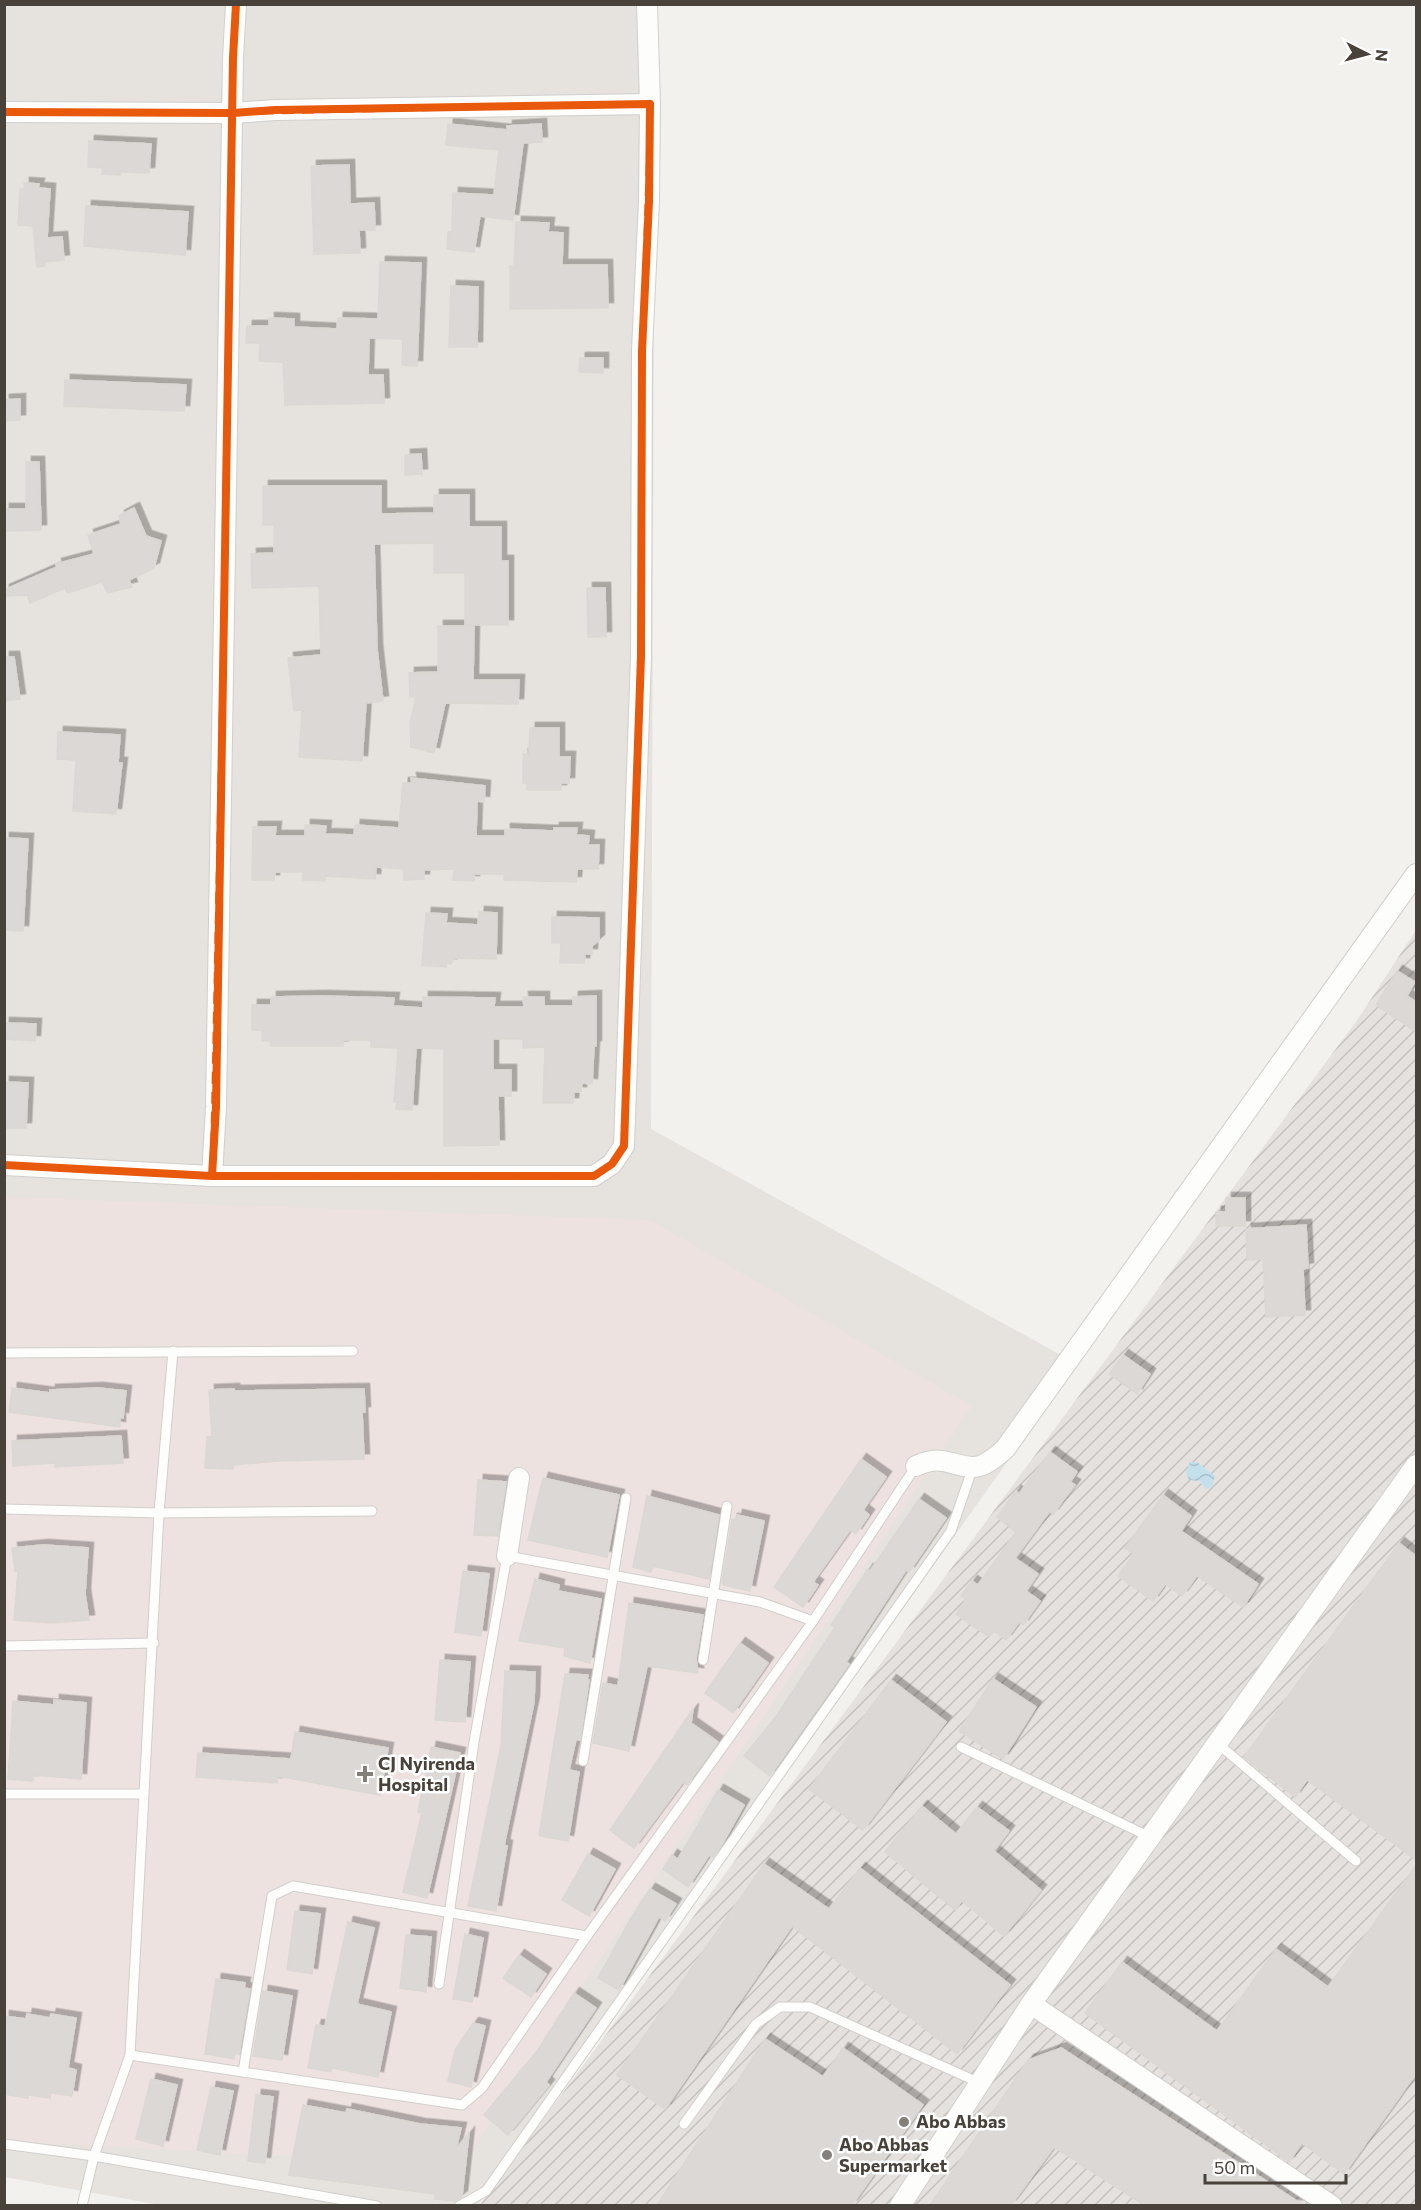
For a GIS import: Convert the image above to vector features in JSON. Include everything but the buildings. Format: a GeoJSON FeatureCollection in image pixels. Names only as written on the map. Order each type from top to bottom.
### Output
{"type":"FeatureCollection","features":[{"type":"Feature","properties":{"kind":"street"},"geometry":{"type":"LineString","coordinates":[[212,1176],[216,1107],[233,113],[232,58],[236,4]]}},
{"type":"Feature","properties":{"kind":"street"},"geometry":{"type":"LineString","coordinates":[[4,1165],[212,1176],[594,1176],[612,1164],[624,1146],[641,656],[642,351],[649,201],[650,104],[647,4]]}},
{"type":"Feature","properties":{"kind":"street"},"geometry":{"type":"LineString","coordinates":[[4,112],[233,113],[275,110],[650,104]]}},
{"type":"Feature","properties":{"kind":"street"},"geometry":{"type":"LineString","coordinates":[[916,1466],[930,1459],[973,1467],[994,1458],[1005,1449],[1416,874]]}},
{"type":"Feature","properties":{"kind":"street"},"geometry":{"type":"LineString","coordinates":[[900,2205],[1031,2004],[1416,1465]]}},
{"type":"Feature","properties":{"kind":"street"},"geometry":{"type":"LineString","coordinates":[[507,1556],[519,1478]]}},
{"type":"Feature","properties":{"kind":"street"},"geometry":{"type":"LineString","coordinates":[[1031,2004],[1332,2205]]}},
{"type":"Feature","properties":{"kind":"lane"},"geometry":{"type":"LineString","coordinates":[[4,1353],[353,1351]]}},
{"type":"Feature","properties":{"kind":"lane"},"geometry":{"type":"LineString","coordinates":[[82,2205],[94,2156],[130,2055],[143,1794],[154,1643],[159,1513],[174,1352]]}},
{"type":"Feature","properties":{"kind":"lane"},"geometry":{"type":"LineString","coordinates":[[130,2055],[462,2105],[482,2088],[587,1936],[813,1621],[916,1466]]}},
{"type":"Feature","properties":{"kind":"lane"},"geometry":{"type":"LineString","coordinates":[[459,2205],[486,2191],[951,1531],[973,1467]]}},
{"type":"Feature","properties":{"kind":"lane"},"geometry":{"type":"LineString","coordinates":[[583,1761],[626,1498]]}},
{"type":"Feature","properties":{"kind":"lane"},"geometry":{"type":"LineString","coordinates":[[703,1660],[727,1506]]}},
{"type":"Feature","properties":{"kind":"lane"},"geometry":{"type":"LineString","coordinates":[[4,1509],[159,1513],[372,1511]]}},
{"type":"Feature","properties":{"kind":"lane"},"geometry":{"type":"LineString","coordinates":[[439,1984],[474,1742],[507,1556],[713,1592],[774,1606],[813,1621]]}},
{"type":"Feature","properties":{"kind":"lane"},"geometry":{"type":"LineString","coordinates":[[4,1646],[154,1643]]}},
{"type":"Feature","properties":{"kind":"lane"},"geometry":{"type":"LineString","coordinates":[[1217,1743],[1356,1861]]}},
{"type":"Feature","properties":{"kind":"lane"},"geometry":{"type":"LineString","coordinates":[[961,1747],[1150,1837]]}},
{"type":"Feature","properties":{"kind":"lane"},"geometry":{"type":"LineString","coordinates":[[4,1794],[143,1794]]}},
{"type":"Feature","properties":{"kind":"lane"},"geometry":{"type":"LineString","coordinates":[[243,2072],[272,1896],[293,1886],[587,1936]]}},
{"type":"Feature","properties":{"kind":"lane"},"geometry":{"type":"LineString","coordinates":[[684,2124],[756,2024],[780,2007],[810,2007],[980,2083]]}},
{"type":"Feature","properties":{"kind":"lane"},"geometry":{"type":"LineString","coordinates":[[4,2144],[94,2156],[377,2205]]}},
{"type":"Feature","properties":{"kind":"highlighted area"},"geometry":{"type":"Polygon","coordinates":[[[650,104],[642,351],[641,656],[624,1146],[612,1164],[594,1176],[212,1176],[233,113],[650,104]]]}},
{"type":"Feature","properties":{"kind":"shaded area"},"geometry":{"type":"Polygon","coordinates":[[[4,5],[655,5],[651,1129],[1077,1364],[478,2205],[160,2205],[5,2177],[4,5]]]}},
{"type":"Feature","properties":{"kind":"shaded area"},"geometry":{"type":"Polygon","coordinates":[[[1416,930],[1416,2205],[479,2206],[1358,1019],[1416,930]]]}},
{"type":"Feature","properties":{"kind":"shaded area","name":"CJ Nyirenda Hospital"},"geometry":{"type":"Polygon","coordinates":[[[4,1197],[650,1220],[972,1406],[462,2165],[5,2141],[4,1197]]]}},
{"type":"Feature","properties":{"kind":"water"},"geometry":{"type":"Polygon","coordinates":[[[1190,1462],[1197,1462],[1215,1476],[1212,1487],[1206,1489],[1199,1481],[1189,1480],[1186,1472],[1190,1462]]]}},
{"type":"Feature","properties":{"kind":"cycle path"},"geometry":{"type":"LineString","coordinates":[[212,1176],[216,1107],[233,58],[236,4]]}},
{"type":"Feature","properties":{"kind":"cycle path"},"geometry":{"type":"LineString","coordinates":[[4,112],[233,113],[275,110],[650,104],[649,201],[642,351],[641,656],[624,1146],[612,1164],[594,1176],[212,1176],[4,1165]]}},
{"type":"Feature","properties":{"kind":"place","name":"CJ Nyirenda Hospital"},"geometry":{"type":"Point","coordinates":[365,1774]}},
{"type":"Feature","properties":{"kind":"place","name":"Abo Abbas"},"geometry":{"type":"Point","coordinates":[904,2122]}},
{"type":"Feature","properties":{"kind":"place","name":"Abo Abbas Supermarket"},"geometry":{"type":"Point","coordinates":[827,2155]}}]}
